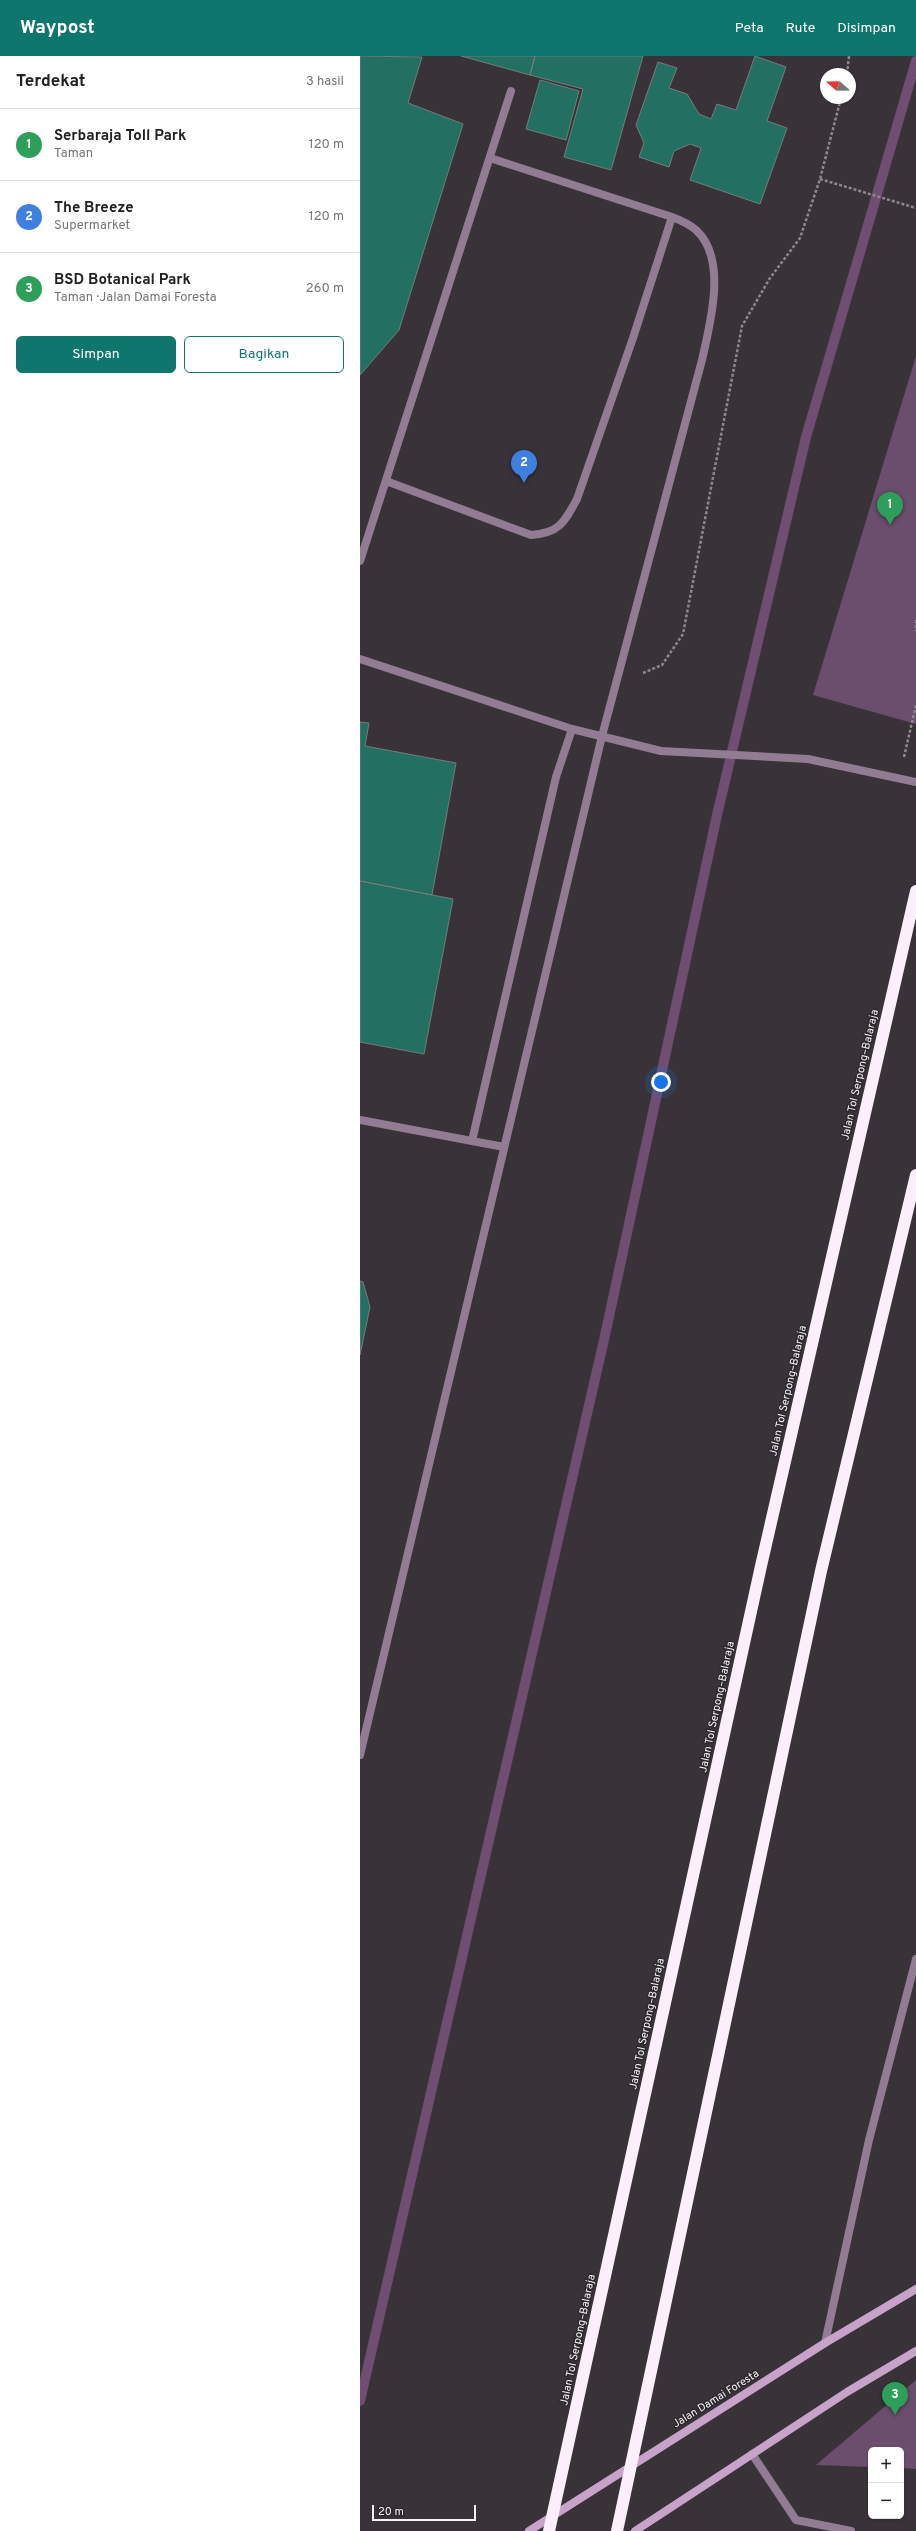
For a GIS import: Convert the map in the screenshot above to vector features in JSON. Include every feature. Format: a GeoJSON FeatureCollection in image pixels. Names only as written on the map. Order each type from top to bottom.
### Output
{"type":"FeatureCollection","features":[{"type":"Feature","properties":{"kind":"highway","name":"Jalan Tol Serpong–Balaraja"},"geometry":{"type":"LineString","coordinates":[[549,2531],[763,1559],[916,891]]}},
{"type":"Feature","properties":{"kind":"highway"},"geometry":{"type":"LineString","coordinates":[[616,2531],[821,1571],[916,1175]]}},
{"type":"Feature","properties":{"kind":"main road","name":"Jalan Damai Foresta"},"geometry":{"type":"LineString","coordinates":[[529,2531],[825,2342],[916,2289]]}},
{"type":"Feature","properties":{"kind":"main road"},"geometry":{"type":"LineString","coordinates":[[635,2531],[846,2392],[916,2351]]}},
{"type":"Feature","properties":{"kind":"lane"},"geometry":{"type":"LineString","coordinates":[[360,561],[511,91]]}},
{"type":"Feature","properties":{"kind":"lane"},"geometry":{"type":"LineString","coordinates":[[360,1756],[602,736],[702,360],[713,307],[714,278],[707,247],[697,231],[672,216],[490,158]]}},
{"type":"Feature","properties":{"kind":"lane"},"geometry":{"type":"LineString","coordinates":[[386,480],[531,535],[547,534],[564,523],[577,500],[602,431],[672,216]]}},
{"type":"Feature","properties":{"kind":"lane"},"geometry":{"type":"LineString","coordinates":[[360,658],[572,729],[661,751],[808,758],[916,782]]}},
{"type":"Feature","properties":{"kind":"lane"},"geometry":{"type":"LineString","coordinates":[[472,1141],[556,777],[572,729]]}},
{"type":"Feature","properties":{"kind":"lane"},"geometry":{"type":"LineString","coordinates":[[360,1120],[504,1147]]}},
{"type":"Feature","properties":{"kind":"lane"},"geometry":{"type":"LineString","coordinates":[[825,2342],[869,2140],[916,1959]]}},
{"type":"Feature","properties":{"kind":"lane"},"geometry":{"type":"LineString","coordinates":[[752,2454],[796,2520],[851,2531]]}},
{"type":"Feature","properties":{"kind":"path"},"geometry":{"type":"LineString","coordinates":[[848,68],[849,56]]}},
{"type":"Feature","properties":{"kind":"path"},"geometry":{"type":"LineString","coordinates":[[616,683],[662,665],[683,634],[742,326],[770,278],[800,238],[820,179],[839,104]]}},
{"type":"Feature","properties":{"kind":"path"},"geometry":{"type":"LineString","coordinates":[[820,179],[916,208]]}},
{"type":"Feature","properties":{"kind":"path"},"geometry":{"type":"LineString","coordinates":[[916,620],[916,631]]}},
{"type":"Feature","properties":{"kind":"path"},"geometry":{"type":"LineString","coordinates":[[899,778],[916,705]]}},
{"type":"Feature","properties":{"kind":"shaded area"},"geometry":{"type":"Polygon","coordinates":[[[916,356],[916,724],[813,695],[916,356]]]}},
{"type":"Feature","properties":{"kind":"shaded area"},"geometry":{"type":"Polygon","coordinates":[[[916,2380],[916,2469],[904,2468],[904,2447],[868,2447],[868,2467],[816,2465],[916,2380]]]}},
{"type":"Feature","properties":{"kind":"building"},"geometry":{"type":"Polygon","coordinates":[[[360,56],[422,57],[408,103],[463,124],[399,330],[360,375],[360,56]]]}},
{"type":"Feature","properties":{"kind":"building"},"geometry":{"type":"Polygon","coordinates":[[[461,56],[535,56],[530,75],[461,56]]]}},
{"type":"Feature","properties":{"kind":"building"},"geometry":{"type":"Polygon","coordinates":[[[535,56],[643,56],[611,170],[564,157],[583,89],[530,75],[535,56]]]}},
{"type":"Feature","properties":{"kind":"building"},"geometry":{"type":"Polygon","coordinates":[[[755,56],[786,67],[767,121],[787,128],[760,204],[690,180],[701,148],[690,144],[674,151],[669,167],[639,157],[644,143],[636,125],[658,62],[677,68],[669,88],[687,94],[699,114],[711,119],[717,104],[736,110],[755,56]]]}},
{"type":"Feature","properties":{"kind":"building"},"geometry":{"type":"Polygon","coordinates":[[[540,80],[579,91],[566,140],[526,129],[540,80]]]}},
{"type":"Feature","properties":{"kind":"building"},"geometry":{"type":"Polygon","coordinates":[[[360,722],[369,723],[365,746],[456,763],[432,895],[360,881],[360,722]]]}},
{"type":"Feature","properties":{"kind":"building"},"geometry":{"type":"Polygon","coordinates":[[[360,881],[453,899],[424,1054],[360,1042],[360,881]]]}},
{"type":"Feature","properties":{"kind":"building"},"geometry":{"type":"Polygon","coordinates":[[[360,1281],[363,1282],[370,1307],[360,1355],[360,1281]]]}},
{"type":"Feature","properties":{"kind":"waterway"},"geometry":{"type":"LineString","coordinates":[[360,2401],[604,1340],[717,815],[806,437],[916,61]]}},
{"type":"Feature","properties":{"kind":"place","name":"The Breeze"},"geometry":{"type":"Point","coordinates":[524,483]}},
{"type":"Feature","properties":{"kind":"place","name":"Serbaraja Toll Park"},"geometry":{"type":"Point","coordinates":[890,525]}},
{"type":"Feature","properties":{"kind":"place","name":"BSD Botanical Park"},"geometry":{"type":"Point","coordinates":[895,2415]}}]}
